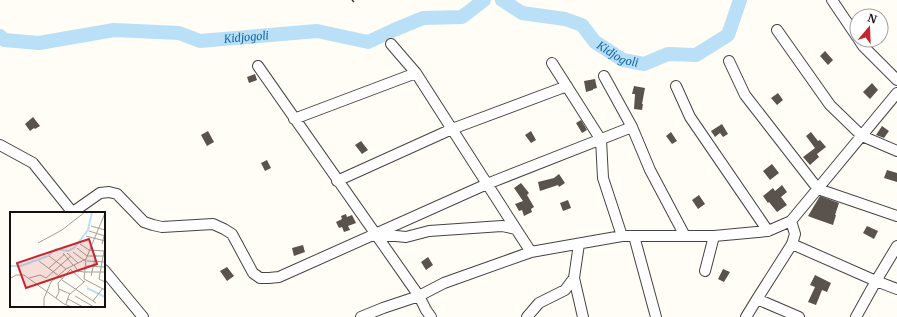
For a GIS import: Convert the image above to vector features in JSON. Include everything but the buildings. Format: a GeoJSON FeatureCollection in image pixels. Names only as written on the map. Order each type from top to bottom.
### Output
{"type":"FeatureCollection","features":[{"type":"Feature","properties":{"kind":"street"},"geometry":{"type":"LineString","coordinates":[[832,0],[849,25]]}},
{"type":"Feature","properties":{"kind":"street"},"geometry":{"type":"LineString","coordinates":[[777,30],[830,105],[862,136],[897,151]]}},
{"type":"Feature","properties":{"kind":"street"},"geometry":{"type":"LineString","coordinates":[[391,44],[416,73],[531,252]]}},
{"type":"Feature","properties":{"kind":"street"},"geometry":{"type":"LineString","coordinates":[[865,48],[897,80]]}},
{"type":"Feature","properties":{"kind":"street"},"geometry":{"type":"LineString","coordinates":[[729,61],[745,95],[818,189],[897,216]]}},
{"type":"Feature","properties":{"kind":"street"},"geometry":{"type":"LineString","coordinates":[[552,63],[601,140],[603,178],[622,236]]}},
{"type":"Feature","properties":{"kind":"street"},"geometry":{"type":"LineString","coordinates":[[258,66],[374,234],[419,296],[431,317]]}},
{"type":"Feature","properties":{"kind":"street"},"geometry":{"type":"LineString","coordinates":[[294,119],[416,73]]}},
{"type":"Feature","properties":{"kind":"street"},"geometry":{"type":"LineString","coordinates":[[604,76],[632,127],[650,170],[685,236]]}},
{"type":"Feature","properties":{"kind":"street"},"geometry":{"type":"LineString","coordinates":[[338,181],[452,129],[567,86]]}},
{"type":"Feature","properties":{"kind":"street"},"geometry":{"type":"LineString","coordinates":[[676,86],[690,117],[768,231]]}},
{"type":"Feature","properties":{"kind":"street"},"geometry":{"type":"LineString","coordinates":[[361,317],[419,296],[444,283],[531,252],[622,236],[714,236],[768,231],[791,221],[897,93]]}},
{"type":"Feature","properties":{"kind":"street"},"geometry":{"type":"LineString","coordinates":[[74,212],[100,193],[113,193],[117,194],[144,222],[153,226],[162,227],[213,224],[232,234],[253,273],[260,278],[279,277],[487,184],[632,127]]}},
{"type":"Feature","properties":{"kind":"street"},"geometry":{"type":"LineString","coordinates":[[0,145],[33,163],[72,212]]}},
{"type":"Feature","properties":{"kind":"street"},"geometry":{"type":"LineString","coordinates":[[746,317],[792,244],[795,234],[791,221]]}},
{"type":"Feature","properties":{"kind":"street"},"geometry":{"type":"LineString","coordinates":[[374,234],[406,237],[429,231],[502,226],[516,229]]}},
{"type":"Feature","properties":{"kind":"street"},"geometry":{"type":"LineString","coordinates":[[634,236],[656,317]]}},
{"type":"Feature","properties":{"kind":"street"},"geometry":{"type":"LineString","coordinates":[[705,271],[714,236]]}},
{"type":"Feature","properties":{"kind":"street"},"geometry":{"type":"LineString","coordinates":[[579,244],[574,278],[583,317]]}},
{"type":"Feature","properties":{"kind":"street"},"geometry":{"type":"LineString","coordinates":[[792,244],[897,289]]}},
{"type":"Feature","properties":{"kind":"street"},"geometry":{"type":"LineString","coordinates":[[856,317],[897,246]]}},
{"type":"Feature","properties":{"kind":"street"},"geometry":{"type":"LineString","coordinates":[[105,271],[143,317]]}},
{"type":"Feature","properties":{"kind":"street"},"geometry":{"type":"LineString","coordinates":[[527,317],[538,303],[565,290],[574,278]]}},
{"type":"Feature","properties":{"kind":"street"},"geometry":{"type":"LineString","coordinates":[[757,299],[799,317]]}},
{"type":"Feature","properties":{"kind":"waterway","name":"Kidjogoli"},"geometry":{"type":"LineString","coordinates":[[0,36],[4,40],[39,43],[114,30],[179,33],[200,41],[317,31],[368,42],[423,18],[462,17],[484,0]]}},
{"type":"Feature","properties":{"kind":"waterway","name":"Kidjogoli"},"geometry":{"type":"LineString","coordinates":[[502,0],[522,13],[565,19],[582,25],[595,42],[623,60],[644,64],[668,54],[696,55],[728,35],[740,0]]}}]}
